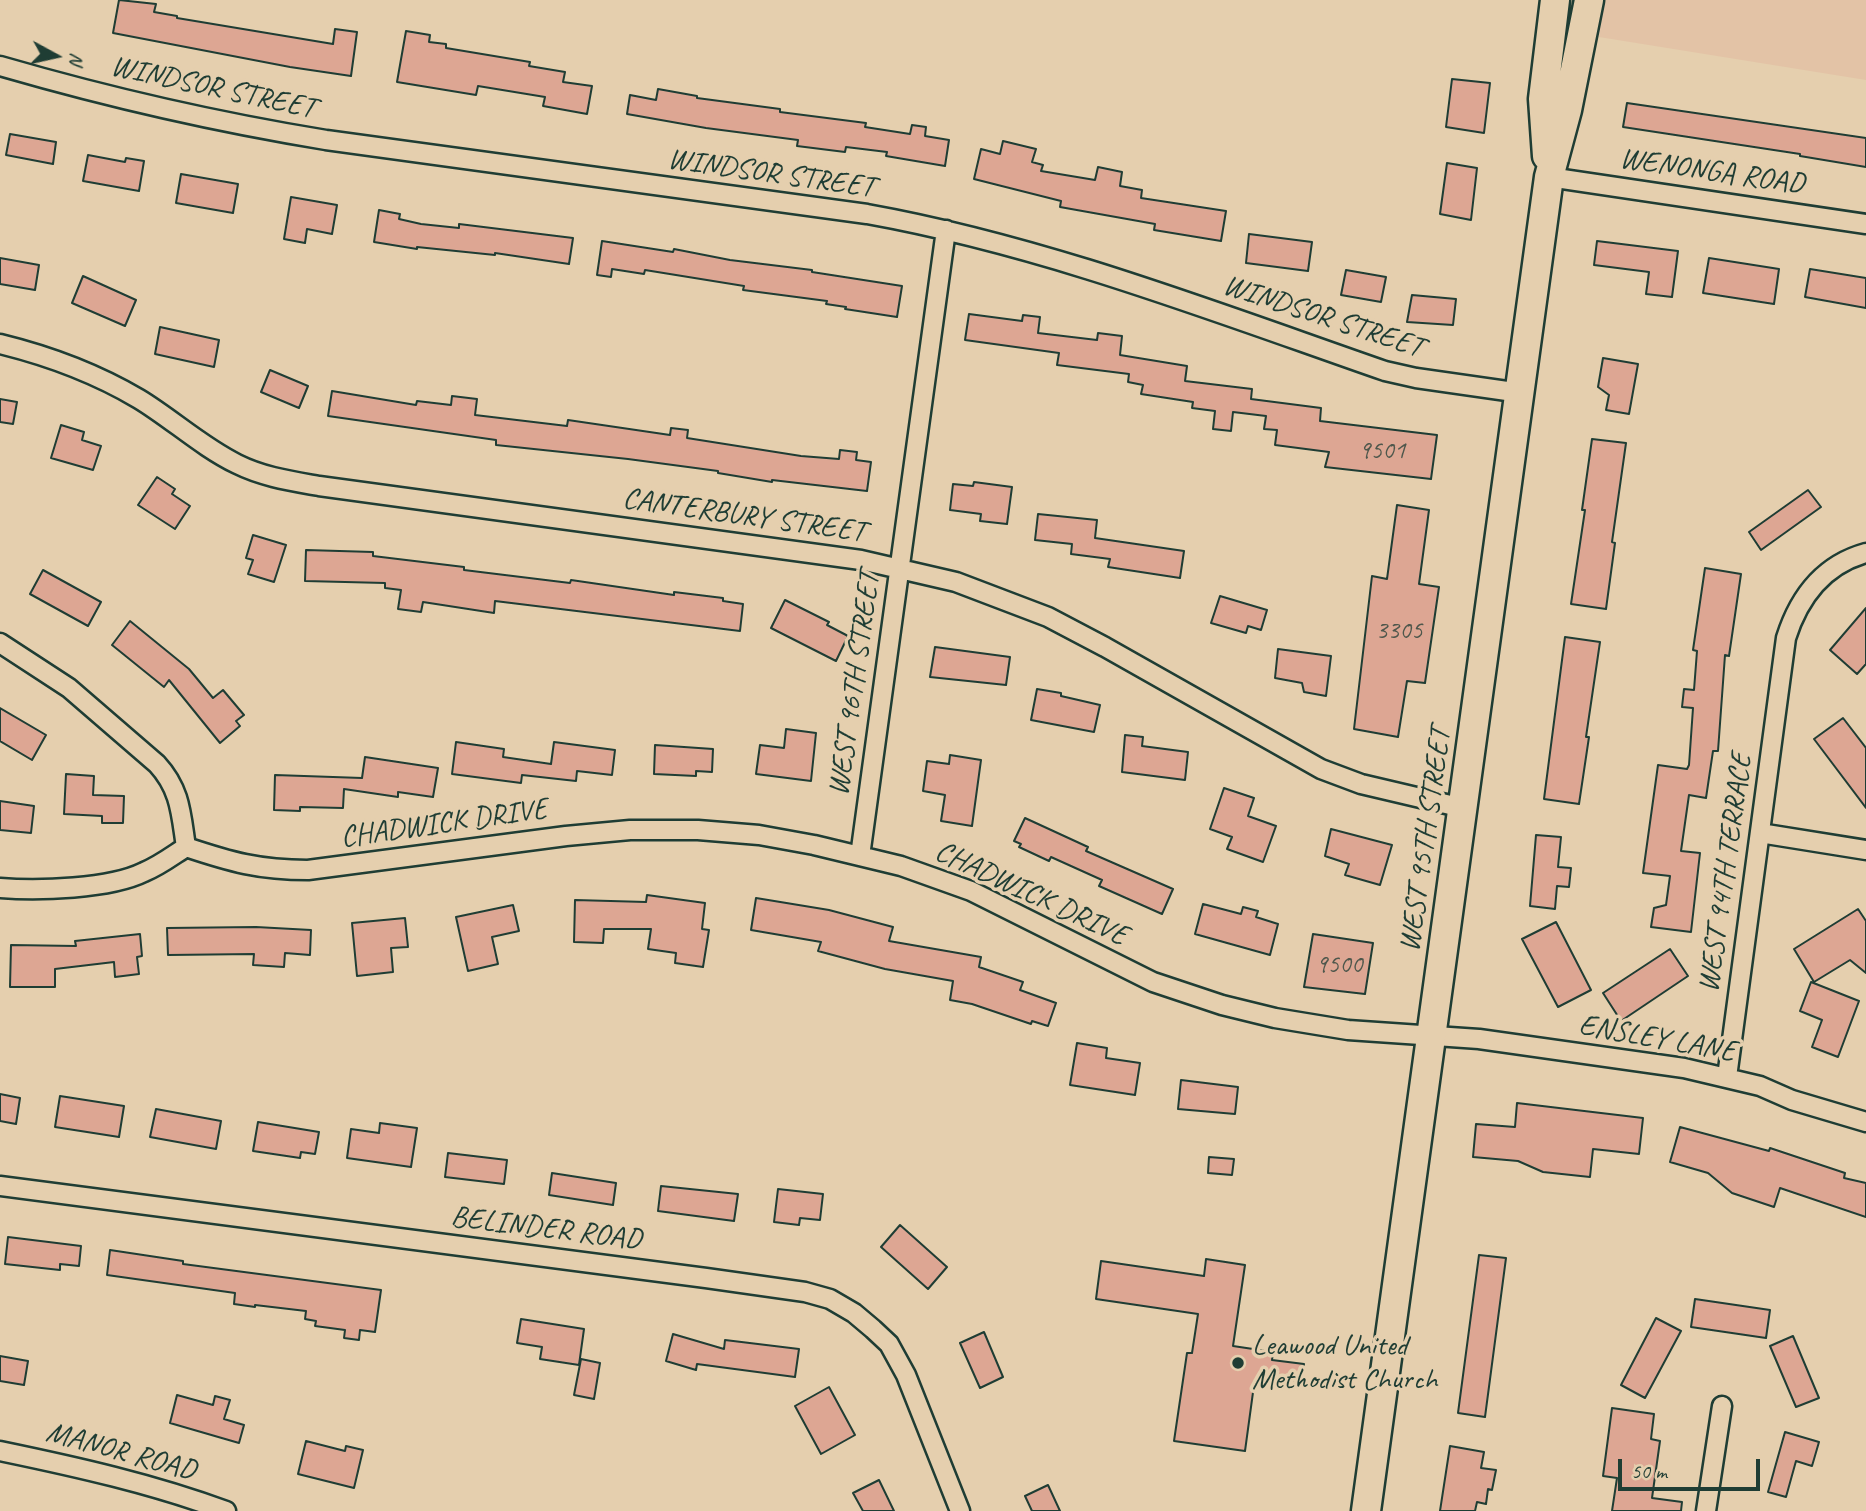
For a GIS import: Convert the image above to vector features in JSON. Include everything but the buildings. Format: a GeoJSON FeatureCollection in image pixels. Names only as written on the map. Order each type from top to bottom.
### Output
{"type":"FeatureCollection","features":[{"type":"Feature","properties":{"kind":"main road","name":"WEST 95TH STREET"},"geometry":{"type":"LineString","coordinates":[[1549,177],[1543,99],[1555,0]]}},
{"type":"Feature","properties":{"kind":"main road","name":"WEST 95TH STREET"},"geometry":{"type":"LineString","coordinates":[[1366,1511],[1549,177],[1567,110],[1589,0]]}},
{"type":"Feature","properties":{"kind":"street","name":"WINDSOR STREET"},"geometry":{"type":"LineString","coordinates":[[0,66],[170,111],[266,130],[867,214],[946,230],[1113,278],[1385,371],[1521,393]]}},
{"type":"Feature","properties":{"kind":"street","name":"WENONGA ROAD"},"geometry":{"type":"LineString","coordinates":[[1549,177],[1866,224]]}},
{"type":"Feature","properties":{"kind":"street","name":"WEST 96TH STREET"},"geometry":{"type":"LineString","coordinates":[[860,856],[946,230]]}},
{"type":"Feature","properties":{"kind":"street","name":"CANTERBURY STREET"},"geometry":{"type":"LineString","coordinates":[[0,344],[37,353],[86,371],[138,399],[217,453],[238,465],[271,477],[319,486],[860,560],[956,582],[1048,617],[1321,769],[1361,784],[1463,808]]}},
{"type":"Feature","properties":{"kind":"street","name":"WEST 94TH TERRACE"},"geometry":{"type":"LineString","coordinates":[[1727,1077],[1786,638],[1793,614],[1815,582],[1849,557],[1866,553]]}},
{"type":"Feature","properties":{"kind":"street"},"geometry":{"type":"LineString","coordinates":[[0,643],[69,688],[158,764],[170,778],[178,798],[186,848],[143,873],[117,880],[66,888],[0,888]]}},
{"type":"Feature","properties":{"kind":"street","name":"CHADWICK DRIVE"},"geometry":{"type":"LineString","coordinates":[[186,848],[243,865],[278,870],[308,870],[630,830],[698,830],[759,835],[901,866],[971,891],[1153,982],[1222,1005],[1275,1018],[1348,1030],[1433,1035]]}},
{"type":"Feature","properties":{"kind":"street"},"geometry":{"type":"LineString","coordinates":[[1760,833],[1866,850]]}},
{"type":"Feature","properties":{"kind":"street","name":"ENSLEY LANE"},"geometry":{"type":"LineString","coordinates":[[1433,1035],[1684,1068],[1727,1077],[1866,1122]]}},
{"type":"Feature","properties":{"kind":"street","name":"BELINDER ROAD"},"geometry":{"type":"LineString","coordinates":[[0,1186],[706,1278],[805,1292],[830,1300],[854,1313],[888,1344],[906,1375],[960,1511]]}},
{"type":"Feature","properties":{"kind":"street"},"geometry":{"type":"LineString","coordinates":[[1706,1511],[1722,1406]]}},
{"type":"Feature","properties":{"kind":"street","name":"MANOR ROAD"},"geometry":{"type":"LineString","coordinates":[[0,1451],[135,1481],[226,1511]]}},
{"type":"Feature","properties":{"kind":"shaded area"},"geometry":{"type":"Polygon","coordinates":[[[1604,0],[1866,0],[1866,80],[1599,37],[1604,0]]]}},
{"type":"Feature","properties":{"kind":"place","name":"Leawood United Methodist Church"},"geometry":{"type":"Point","coordinates":[1238,1363]}}]}
